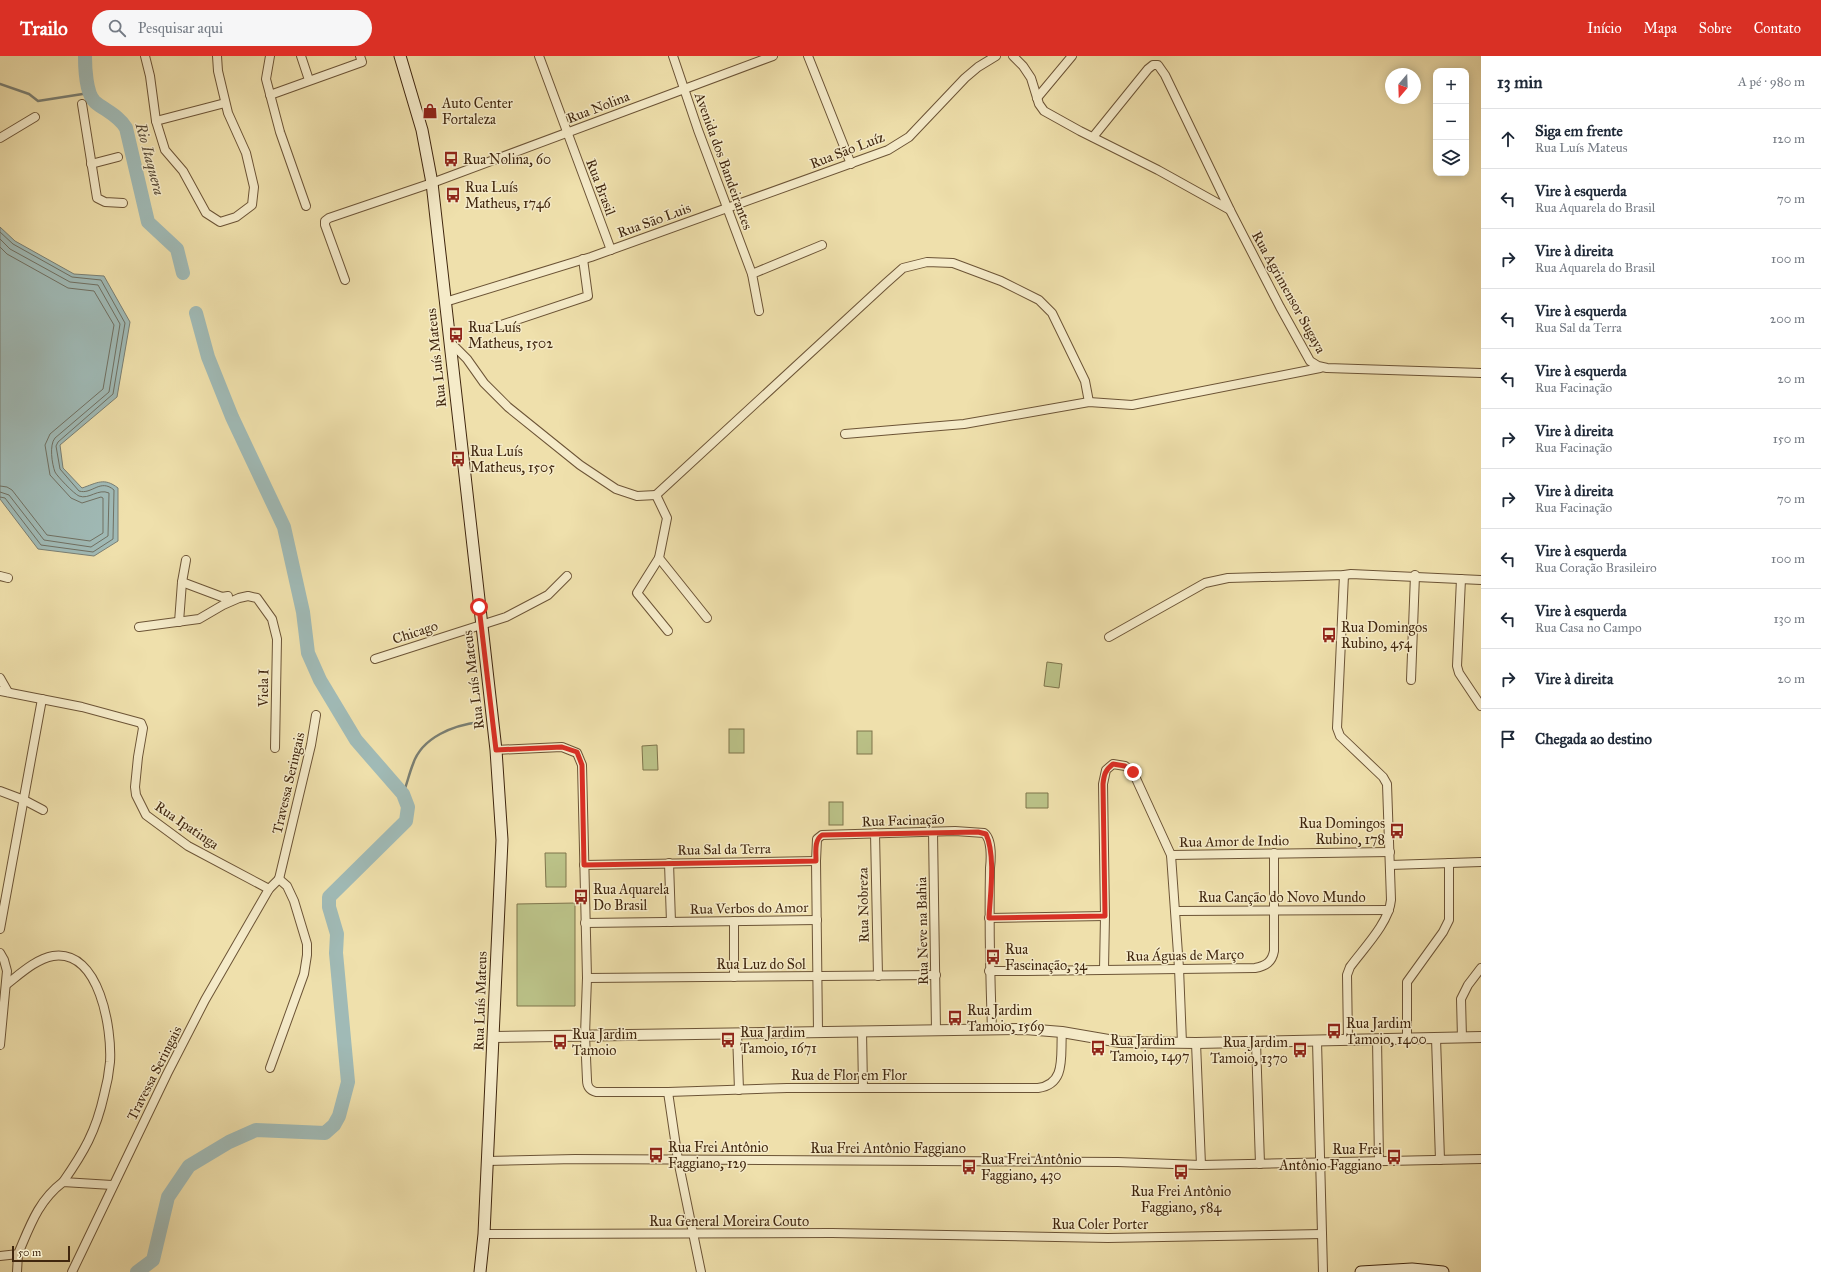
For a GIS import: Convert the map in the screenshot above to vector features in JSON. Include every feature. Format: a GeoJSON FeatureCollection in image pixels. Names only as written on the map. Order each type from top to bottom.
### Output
{"type":"FeatureCollection","features":[{"type":"Feature","properties":{"kind":"main road","name":"Rua Luís Mateus"},"geometry":{"type":"LineString","coordinates":[[400,56],[422,130],[432,183],[496,750],[502,840],[484,1234],[480,1272]]}},
{"type":"Feature","properties":{"kind":"main road","name":"Rua Luís Mateus"},"geometry":{"type":"LineString","coordinates":[[484,1234],[486,1245],[484,1272]]}},
{"type":"Feature","properties":{"kind":"main road"},"geometry":{"type":"LineString","coordinates":[[1361,1272],[1430,1270],[1443,1272]]}},
{"type":"Feature","properties":{"kind":"street"},"geometry":{"type":"LineString","coordinates":[[145,56],[150,76],[156,121],[165,150],[183,171],[206,213],[220,222],[236,217],[252,205],[254,187],[246,153],[225,103],[218,71],[217,56]]}},
{"type":"Feature","properties":{"kind":"street"},"geometry":{"type":"LineString","coordinates":[[270,56],[266,79],[280,132],[306,206]]}},
{"type":"Feature","properties":{"kind":"street"},"geometry":{"type":"LineString","coordinates":[[301,56],[309,80]]}},
{"type":"Feature","properties":{"kind":"street"},"geometry":{"type":"LineString","coordinates":[[270,95],[362,62],[360,56]]}},
{"type":"Feature","properties":{"kind":"street","name":"Rua Brasil"},"geometry":{"type":"LineString","coordinates":[[539,56],[566,133],[611,250]]}},
{"type":"Feature","properties":{"kind":"street","name":"Avenida dos Bandeirantes"},"geometry":{"type":"LineString","coordinates":[[673,56],[752,274],[759,311]]}},
{"type":"Feature","properties":{"kind":"street","name":"Rua Nolina"},"geometry":{"type":"LineString","coordinates":[[345,280],[325,225],[329,218],[432,183],[773,56]]}},
{"type":"Feature","properties":{"kind":"street"},"geometry":{"type":"LineString","coordinates":[[808,56],[851,164]]}},
{"type":"Feature","properties":{"kind":"street","name":"Rua São Luíz"},"geometry":{"type":"LineString","coordinates":[[727,208],[888,150],[909,137],[965,78],[978,67],[996,56]]}},
{"type":"Feature","properties":{"kind":"street"},"geometry":{"type":"LineString","coordinates":[[1012,56],[1027,72],[1037,98],[1044,111],[1158,170],[1230,210]]}},
{"type":"Feature","properties":{"kind":"street"},"geometry":{"type":"LineString","coordinates":[[1037,98],[1072,56]]}},
{"type":"Feature","properties":{"kind":"street","name":"Rua Agrimensor Sugaya"},"geometry":{"type":"LineString","coordinates":[[1093,137],[1151,66],[1158,65],[1165,75],[1230,210],[1306,356],[1315,365],[1322,367],[1481,373]]}},
{"type":"Feature","properties":{"kind":"street"},"geometry":{"type":"LineString","coordinates":[[156,121],[225,103]]}},
{"type":"Feature","properties":{"kind":"street"},"geometry":{"type":"LineString","coordinates":[[82,104],[97,198],[105,202],[123,203]]}},
{"type":"Feature","properties":{"kind":"street"},"geometry":{"type":"LineString","coordinates":[[0,138],[35,117]]}},
{"type":"Feature","properties":{"kind":"street"},"geometry":{"type":"LineString","coordinates":[[92,164],[118,157]]}},
{"type":"Feature","properties":{"kind":"street","name":"Rua São Luis"},"geometry":{"type":"LineString","coordinates":[[445,302],[611,250],[727,208]]}},
{"type":"Feature","properties":{"kind":"street"},"geometry":{"type":"LineString","coordinates":[[752,274],[822,245]]}},
{"type":"Feature","properties":{"kind":"street"},"geometry":{"type":"LineString","coordinates":[[492,328],[588,296],[587,258]]}},
{"type":"Feature","properties":{"kind":"street"},"geometry":{"type":"LineString","coordinates":[[450,342],[467,360],[484,383],[508,407],[580,465],[616,489],[637,496],[656,495],[903,268],[927,262],[953,263],[1001,281],[1039,300],[1052,313],[1085,381],[1089,402]]}},
{"type":"Feature","properties":{"kind":"street"},"geometry":{"type":"LineString","coordinates":[[845,434],[964,424],[1089,402],[1132,405],[1322,367]]}},
{"type":"Feature","properties":{"kind":"street"},"geometry":{"type":"LineString","coordinates":[[656,495],[667,518],[659,558],[637,593],[668,631]]}},
{"type":"Feature","properties":{"kind":"street"},"geometry":{"type":"LineString","coordinates":[[659,558],[707,618]]}},
{"type":"Feature","properties":{"kind":"street"},"geometry":{"type":"LineString","coordinates":[[139,627],[179,622],[182,582],[186,560]]}},
{"type":"Feature","properties":{"kind":"street"},"geometry":{"type":"LineString","coordinates":[[1109,637],[1205,583],[1228,578],[1351,574],[1481,580]]}},
{"type":"Feature","properties":{"kind":"street"},"geometry":{"type":"LineString","coordinates":[[1344,575],[1337,728],[1340,736],[1383,777],[1387,784],[1391,900],[1389,910],[1380,926],[1350,967],[1347,975],[1348,1040]]}},
{"type":"Feature","properties":{"kind":"street","name":"Chicago"},"geometry":{"type":"LineString","coordinates":[[375,659],[506,617],[540,600],[554,590],[567,576]]}},
{"type":"Feature","properties":{"kind":"street"},"geometry":{"type":"LineString","coordinates":[[1411,680],[1415,576]]}},
{"type":"Feature","properties":{"kind":"street"},"geometry":{"type":"LineString","coordinates":[[1461,579],[1457,666],[1459,673],[1481,706]]}},
{"type":"Feature","properties":{"kind":"street"},"geometry":{"type":"LineString","coordinates":[[182,582],[222,596],[228,596]]}},
{"type":"Feature","properties":{"kind":"street","name":"Viela I"},"geometry":{"type":"LineString","coordinates":[[179,622],[199,619],[223,605],[248,596],[258,600],[272,619],[277,639],[275,748]]}},
{"type":"Feature","properties":{"kind":"street"},"geometry":{"type":"LineString","coordinates":[[0,678],[4,692]]}},
{"type":"Feature","properties":{"kind":"street","name":"Rua Ipatinga"},"geometry":{"type":"LineString","coordinates":[[4,692],[122,717],[143,724],[135,787],[136,795],[146,815],[188,846],[269,889]]}},
{"type":"Feature","properties":{"kind":"street"},"geometry":{"type":"LineString","coordinates":[[0,929],[42,699]]}},
{"type":"Feature","properties":{"kind":"street","name":"Travessa Seringais"},"geometry":{"type":"LineString","coordinates":[[72,1272],[112,1185],[205,1000],[269,889],[279,879],[311,745],[316,715]]}},
{"type":"Feature","properties":{"kind":"street"},"geometry":{"type":"LineString","coordinates":[[496,750],[562,747],[577,752],[582,765],[587,978],[585,1035]]}},
{"type":"Feature","properties":{"kind":"street"},"geometry":{"type":"LineString","coordinates":[[1104,969],[1105,916],[1103,784],[1106,770],[1113,764],[1125,766],[1133,772],[1171,855]]}},
{"type":"Feature","properties":{"kind":"street"},"geometry":{"type":"LineString","coordinates":[[0,791],[24,800],[43,810]]}},
{"type":"Feature","properties":{"kind":"street","name":"Rua Neve na Bahia"},"geometry":{"type":"LineString","coordinates":[[934,832],[936,1030]]}},
{"type":"Feature","properties":{"kind":"street","name":"Rua Facinação"},"geometry":{"type":"LineString","coordinates":[[818,1032],[816,843],[822,835],[875,833],[978,832],[986,834],[989,842],[991,864],[989,970],[992,1029]]}},
{"type":"Feature","properties":{"kind":"street","name":"Rua Nobreza"},"geometry":{"type":"LineString","coordinates":[[875,833],[878,976]]}},
{"type":"Feature","properties":{"kind":"street","name":"Rua Amor de Indio"},"geometry":{"type":"LineString","coordinates":[[1182,1043],[1176,910],[1171,855],[1390,852]]}},
{"type":"Feature","properties":{"kind":"street","name":"Rua Águas de Março"},"geometry":{"type":"LineString","coordinates":[[989,970],[1027,971],[1255,968],[1266,965],[1271,961],[1273,954],[1275,910],[1274,853]]}},
{"type":"Feature","properties":{"kind":"street","name":"Rua Sal da Terra"},"geometry":{"type":"LineString","coordinates":[[584,865],[816,861]]}},
{"type":"Feature","properties":{"kind":"street"},"geometry":{"type":"LineString","coordinates":[[1390,865],[1481,862]]}},
{"type":"Feature","properties":{"kind":"street"},"geometry":{"type":"LineString","coordinates":[[669,863],[671,922]]}},
{"type":"Feature","properties":{"kind":"street"},"geometry":{"type":"LineString","coordinates":[[1407,1039],[1407,982],[1443,932],[1449,920],[1449,863]]}},
{"type":"Feature","properties":{"kind":"street"},"geometry":{"type":"LineString","coordinates":[[270,1068],[304,974],[307,955],[307,944],[292,896],[287,886],[279,879]]}},
{"type":"Feature","properties":{"kind":"street","name":"Rua Canção do Novo Mundo"},"geometry":{"type":"LineString","coordinates":[[1176,910],[1389,910]]}},
{"type":"Feature","properties":{"kind":"street"},"geometry":{"type":"LineString","coordinates":[[989,918],[1105,916]]}},
{"type":"Feature","properties":{"kind":"street","name":"Rua Verbos do Amor"},"geometry":{"type":"LineString","coordinates":[[585,923],[817,920]]}},
{"type":"Feature","properties":{"kind":"street"},"geometry":{"type":"LineString","coordinates":[[734,921],[734,977]]}},
{"type":"Feature","properties":{"kind":"street"},"geometry":{"type":"LineString","coordinates":[[0,953],[7,971],[7,984],[0,1045]]}},
{"type":"Feature","properties":{"kind":"street"},"geometry":{"type":"LineString","coordinates":[[7,984],[28,968],[53,956],[67,957],[85,968],[95,981],[105,1010],[110,1062],[104,1095],[93,1134],[63,1182],[50,1193],[41,1204],[31,1222],[18,1254],[17,1272]]}},
{"type":"Feature","properties":{"kind":"street"},"geometry":{"type":"LineString","coordinates":[[1462,1038],[1463,994],[1481,968]]}},
{"type":"Feature","properties":{"kind":"street","name":"Rua Luz do Sol"},"geometry":{"type":"LineString","coordinates":[[587,978],[936,975]]}},
{"type":"Feature","properties":{"kind":"street"},"geometry":{"type":"LineString","coordinates":[[494,1037],[1025,1028],[1062,1032],[1120,1042],[1196,1043],[1481,1037]]}},
{"type":"Feature","properties":{"kind":"street"},"geometry":{"type":"LineString","coordinates":[[862,1031],[863,1088]]}},
{"type":"Feature","properties":{"kind":"street","name":"Rua de Flor em Flor"},"geometry":{"type":"LineString","coordinates":[[585,1035],[587,1084],[592,1090],[596,1092],[668,1092],[863,1088],[1045,1087],[1056,1080],[1058,1076],[1062,1032]]}},
{"type":"Feature","properties":{"kind":"street"},"geometry":{"type":"LineString","coordinates":[[737,1033],[739,1090]]}},
{"type":"Feature","properties":{"kind":"street"},"geometry":{"type":"LineString","coordinates":[[1436,1038],[1440,1160]]}},
{"type":"Feature","properties":{"kind":"street"},"geometry":{"type":"LineString","coordinates":[[1377,1040],[1379,1161]]}},
{"type":"Feature","properties":{"kind":"street"},"geometry":{"type":"LineString","coordinates":[[1317,1041],[1323,1272]]}},
{"type":"Feature","properties":{"kind":"street"},"geometry":{"type":"LineString","coordinates":[[1256,1042],[1260,1164]]}},
{"type":"Feature","properties":{"kind":"street"},"geometry":{"type":"LineString","coordinates":[[1196,1043],[1201,1165]]}},
{"type":"Feature","properties":{"kind":"street"},"geometry":{"type":"LineString","coordinates":[[668,1092],[678,1160],[701,1272]]}},
{"type":"Feature","properties":{"kind":"street","name":"Rua Frei Antônio Faggiano"},"geometry":{"type":"LineString","coordinates":[[487,1161],[575,1159],[1124,1162],[1201,1165],[1481,1159]]}},
{"type":"Feature","properties":{"kind":"street"},"geometry":{"type":"LineString","coordinates":[[63,1182],[112,1185]]}},
{"type":"Feature","properties":{"kind":"street","name":"Rua General Moreira Couto"},"geometry":{"type":"LineString","coordinates":[[484,1234],[693,1235],[832,1233],[974,1235]]}},
{"type":"Feature","properties":{"kind":"street","name":"Rua Coler Porter"},"geometry":{"type":"LineString","coordinates":[[974,1235],[1131,1238],[1322,1234]]}},
{"type":"Feature","properties":{"kind":"street"},"geometry":{"type":"LineString","coordinates":[[0,1256],[18,1254]]}},
{"type":"Feature","properties":{"kind":"green space"},"geometry":{"type":"Polygon","coordinates":[[[1047,662],[1062,664],[1059,688],[1044,686],[1047,662]]]}},
{"type":"Feature","properties":{"kind":"green space"},"geometry":{"type":"Polygon","coordinates":[[[729,729],[744,729],[744,753],[729,753],[729,729]]]}},
{"type":"Feature","properties":{"kind":"green space"},"geometry":{"type":"Polygon","coordinates":[[[857,731],[872,731],[872,754],[857,754],[857,731]]]}},
{"type":"Feature","properties":{"kind":"green space"},"geometry":{"type":"Polygon","coordinates":[[[657,745],[658,770],[643,770],[642,746],[657,745]]]}},
{"type":"Feature","properties":{"kind":"green space"},"geometry":{"type":"Polygon","coordinates":[[[1026,793],[1048,793],[1048,808],[1026,808],[1026,793]]]}},
{"type":"Feature","properties":{"kind":"green space"},"geometry":{"type":"Polygon","coordinates":[[[829,802],[843,802],[843,825],[829,825],[829,802]]]}},
{"type":"Feature","properties":{"kind":"green space"},"geometry":{"type":"Polygon","coordinates":[[[545,853],[566,853],[566,887],[546,887],[545,853]]]}},
{"type":"Feature","properties":{"kind":"green space"},"geometry":{"type":"Polygon","coordinates":[[[575,903],[575,1006],[517,1006],[517,904],[575,903]]]}},
{"type":"Feature","properties":{"kind":"water"},"geometry":{"type":"Polygon","coordinates":[[[0,227],[15,241],[74,274],[104,276],[130,322],[117,397],[60,445],[63,468],[82,488],[104,482],[118,488],[118,541],[94,556],[38,549],[0,499],[0,227]]]}},
{"type":"Feature","properties":{"kind":"waterway","name":"Rio Itaquera"},"geometry":{"type":"LineString","coordinates":[[85,56],[88,87],[92,98],[95,102],[116,116],[126,128],[148,222],[177,249],[183,273]]}},
{"type":"Feature","properties":{"kind":"waterway"},"geometry":{"type":"LineString","coordinates":[[0,84],[29,94],[38,101],[89,93]]}},
{"type":"Feature","properties":{"kind":"waterway"},"geometry":{"type":"LineString","coordinates":[[137,1272],[153,1260],[168,1197],[189,1166],[229,1142],[256,1130],[325,1133],[334,1125],[339,1116],[348,1082],[336,953],[337,934],[329,907],[329,897],[406,821],[408,807],[403,794],[356,740],[320,680],[308,653],[303,612],[284,527],[232,417],[208,357],[196,313]]}},
{"type":"Feature","properties":{"kind":"waterway"},"geometry":{"type":"LineString","coordinates":[[403,794],[413,764],[417,755],[424,746],[440,734],[450,729],[480,722]]}},
{"type":"Feature","properties":{"kind":"place","name":"Auto Center Fortaleza"},"geometry":{"type":"Point","coordinates":[430,111]}},
{"type":"Feature","properties":{"kind":"place","name":"Rua Nolina, 60"},"geometry":{"type":"Point","coordinates":[451,159]}},
{"type":"Feature","properties":{"kind":"place","name":"Rua Luís Matheus, 1746"},"geometry":{"type":"Point","coordinates":[453,195]}},
{"type":"Feature","properties":{"kind":"place","name":"Rua Luís Matheus, 1502"},"geometry":{"type":"Point","coordinates":[456,335]}},
{"type":"Feature","properties":{"kind":"place","name":"Rua Luís Matheus, 1505"},"geometry":{"type":"Point","coordinates":[458,459]}},
{"type":"Feature","properties":{"kind":"place","name":"Rua Domingos Rubino, 454"},"geometry":{"type":"Point","coordinates":[1329,635]}},
{"type":"Feature","properties":{"kind":"place","name":"Rua Domingos Rubino, 178"},"geometry":{"type":"Point","coordinates":[1397,831]}},
{"type":"Feature","properties":{"kind":"place","name":"Rua Aquarela Do Brasil"},"geometry":{"type":"Point","coordinates":[581,897]}},
{"type":"Feature","properties":{"kind":"place","name":"Rua Fascinação, 34"},"geometry":{"type":"Point","coordinates":[993,957]}},
{"type":"Feature","properties":{"kind":"place","name":"Rua Jardim Tamoio, 1569"},"geometry":{"type":"Point","coordinates":[955,1018]}},
{"type":"Feature","properties":{"kind":"place","name":"Rua Jardim Tamoio, 1400"},"geometry":{"type":"Point","coordinates":[1334,1031]}},
{"type":"Feature","properties":{"kind":"place","name":"Rua Jardim Tamoio, 1671"},"geometry":{"type":"Point","coordinates":[728,1040]}},
{"type":"Feature","properties":{"kind":"place","name":"Rua Jardim Tamoio"},"geometry":{"type":"Point","coordinates":[560,1042]}},
{"type":"Feature","properties":{"kind":"place","name":"Rua Jardim Tamoio, 1497"},"geometry":{"type":"Point","coordinates":[1098,1048]}},
{"type":"Feature","properties":{"kind":"place","name":"Rua Jardim Tamoio, 1370"},"geometry":{"type":"Point","coordinates":[1300,1050]}},
{"type":"Feature","properties":{"kind":"place","name":"Rua Frei Antônio Faggiano, 129"},"geometry":{"type":"Point","coordinates":[656,1155]}},
{"type":"Feature","properties":{"kind":"place","name":"Rua Frei Antônio Faggiano"},"geometry":{"type":"Point","coordinates":[1394,1157]}},
{"type":"Feature","properties":{"kind":"place","name":"Rua Frei Antônio Faggiano, 430"},"geometry":{"type":"Point","coordinates":[969,1167]}},
{"type":"Feature","properties":{"kind":"place","name":"Rua Frei Antônio Faggiano, 584"},"geometry":{"type":"Point","coordinates":[1181,1172]}},
{"type":"Feature","properties":{"kind":"route"},"geometry":{"type":"LineString","coordinates":[[479,607],[496,750],[562,747],[577,752],[582,765],[584,865],[678,862],[816,861],[816,843],[822,835],[955,831],[982,832],[986,834],[989,842],[991,864],[989,918],[1105,916],[1104,775],[1106,770],[1113,764],[1125,766],[1130,768],[1133,772]]}}]}
